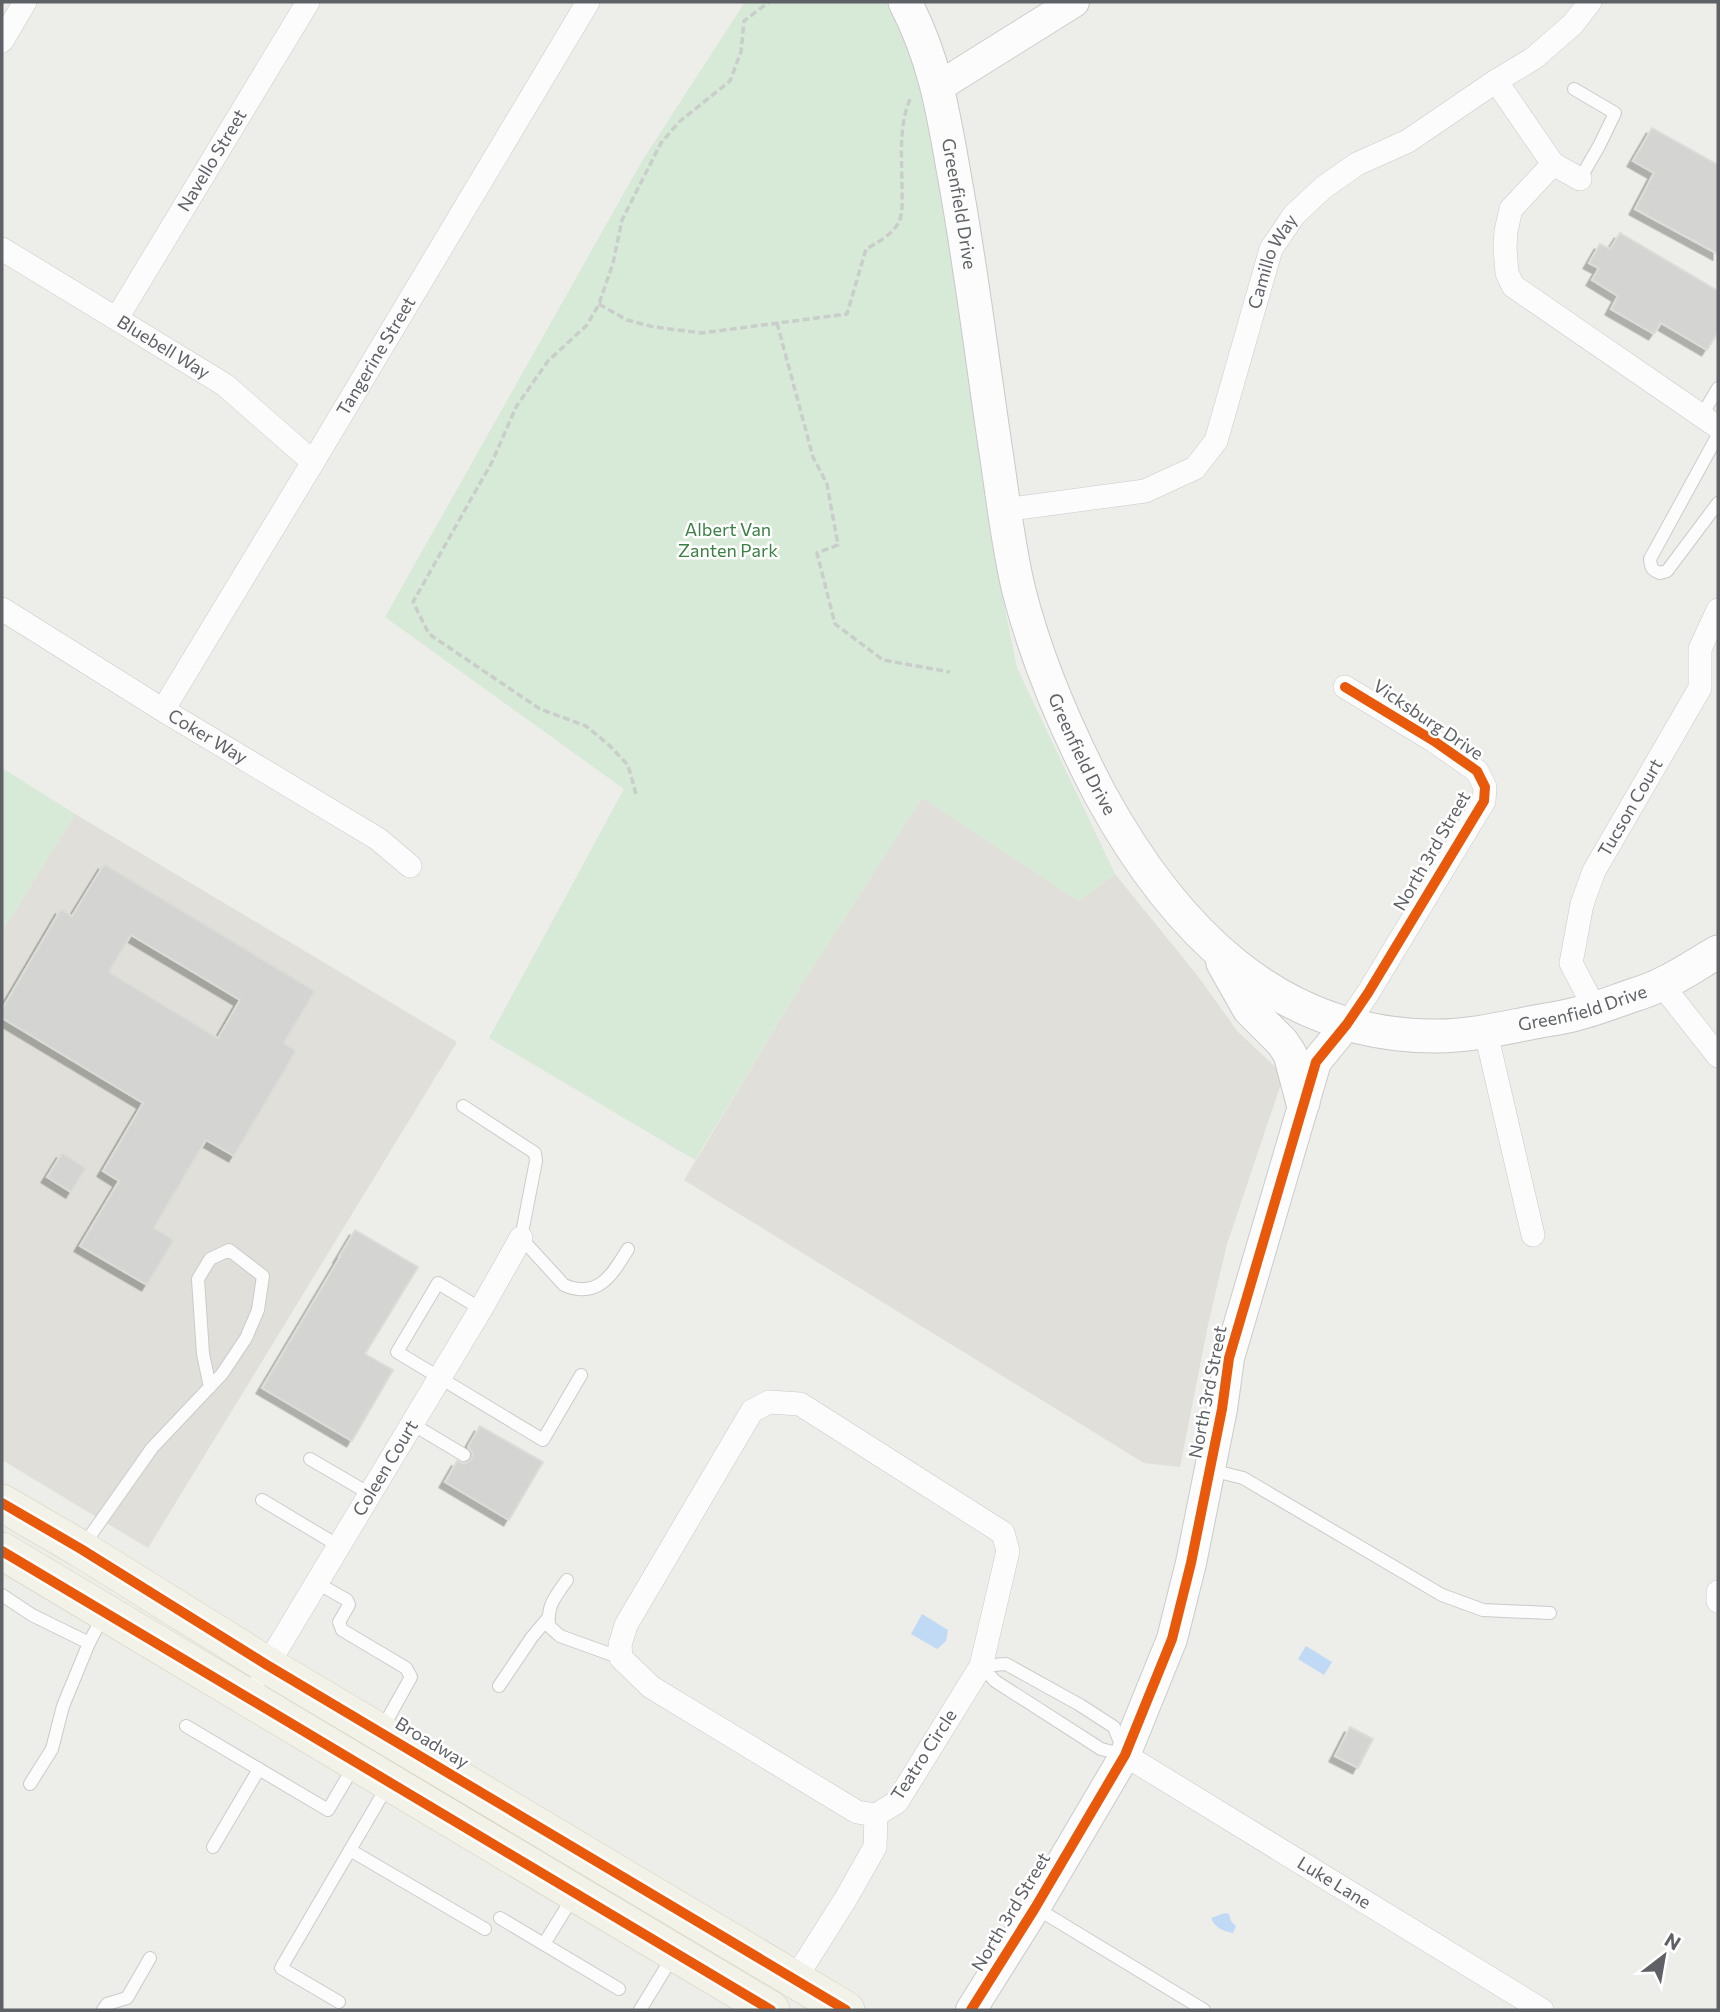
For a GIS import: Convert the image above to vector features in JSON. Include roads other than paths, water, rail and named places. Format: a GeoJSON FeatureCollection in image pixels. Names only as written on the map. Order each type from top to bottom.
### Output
{"type":"FeatureCollection","features":[{"type":"Feature","properties":{"kind":"main road","name":"Greenfield Drive"},"geometry":{"type":"LineString","coordinates":[[905,2],[921,33],[939,87],[961,208],[1004,510],[1019,590],[1043,669],[1073,742],[1118,827],[1174,904],[1215,949],[1263,986],[1308,1009],[1347,1024],[1406,1035],[1486,1033],[1577,1014],[1662,985],[1718,952]]}},
{"type":"Feature","properties":{"kind":"main road"},"geometry":{"type":"LineString","coordinates":[[1215,949],[1249,1009],[1282,1042],[1290,1054],[1303,1103]]}},
{"type":"Feature","properties":{"kind":"main road","name":"Broadway"},"geometry":{"type":"LineString","coordinates":[[2,1503],[267,1665],[846,2010]]}},
{"type":"Feature","properties":{"kind":"main road"},"geometry":{"type":"LineString","coordinates":[[2,1551],[97,1628],[248,1698],[771,2010]]}},
{"type":"Feature","properties":{"kind":"street","name":"Navello Street"},"geometry":{"type":"LineString","coordinates":[[117,318],[308,2]]}},
{"type":"Feature","properties":{"kind":"street","name":"Tangerine Street"},"geometry":{"type":"LineString","coordinates":[[163,710],[587,2]]}},
{"type":"Feature","properties":{"kind":"street"},"geometry":{"type":"LineString","coordinates":[[939,87],[1074,2]]}},
{"type":"Feature","properties":{"kind":"street","name":"Camillo Way"},"geometry":{"type":"LineString","coordinates":[[1004,510],[1145,491],[1195,468],[1216,441],[1271,249],[1294,215],[1324,187],[1357,164],[1408,142],[1534,58],[1573,24],[1590,2]]}},
{"type":"Feature","properties":{"kind":"street"},"geometry":{"type":"LineString","coordinates":[[2,41],[15,6]]}},
{"type":"Feature","properties":{"kind":"street"},"geometry":{"type":"LineString","coordinates":[[1496,81],[1553,164],[1580,179]]}},
{"type":"Feature","properties":{"kind":"street"},"geometry":{"type":"LineString","coordinates":[[1553,164],[1511,209],[1505,248],[1507,273],[1513,286],[1710,421]]}},
{"type":"Feature","properties":{"kind":"street","name":"Bluebell Way"},"geometry":{"type":"LineString","coordinates":[[2,249],[227,386],[313,462]]}},
{"type":"Feature","properties":{"kind":"street","name":"Coker Way"},"geometry":{"type":"LineString","coordinates":[[2,608],[163,710],[378,839],[410,866]]}},
{"type":"Feature","properties":{"kind":"street","name":"Tucson Court"},"geometry":{"type":"LineString","coordinates":[[1595,1009],[1571,963],[1582,904],[1594,871],[1700,688],[1700,649],[1718,610]]}},
{"type":"Feature","properties":{"kind":"street","name":"Vicksburg Drive"},"geometry":{"type":"LineString","coordinates":[[1345,687],[1434,741],[1477,771],[1485,787]]}},
{"type":"Feature","properties":{"kind":"street","name":"North 3rd Street"},"geometry":{"type":"LineString","coordinates":[[971,2010],[1125,1755],[1172,1639],[1210,1470],[1229,1359],[1316,1062],[1368,993],[1484,801],[1485,787]]}},
{"type":"Feature","properties":{"kind":"street"},"geometry":{"type":"LineString","coordinates":[[1662,985],[1718,1056]]}},
{"type":"Feature","properties":{"kind":"street"},"geometry":{"type":"LineString","coordinates":[[1486,1033],[1533,1234]]}},
{"type":"Feature","properties":{"kind":"street","name":"Coleen Court"},"geometry":{"type":"LineString","coordinates":[[248,1698],[521,1238]]}},
{"type":"Feature","properties":{"kind":"street","name":"Teatro Circle"},"geometry":{"type":"LineString","coordinates":[[769,1402],[800,1404],[1003,1533],[1008,1551],[981,1665],[897,1802],[876,1815],[858,1812],[651,1687],[621,1658],[620,1646],[626,1625],[751,1411],[769,1402]]}},
{"type":"Feature","properties":{"kind":"street"},"geometry":{"type":"LineString","coordinates":[[1718,1592],[1718,1601]]}},
{"type":"Feature","properties":{"kind":"street","name":"Luke Lane"},"geometry":{"type":"LineString","coordinates":[[1125,1755],[1542,2010]]}},
{"type":"Feature","properties":{"kind":"street"},"geometry":{"type":"LineString","coordinates":[[795,1979],[876,1847],[876,1815]]}},
{"type":"Feature","properties":{"kind":"lane"},"geometry":{"type":"LineString","coordinates":[[1574,89],[1615,113],[1580,179]]}},
{"type":"Feature","properties":{"kind":"lane"},"geometry":{"type":"LineString","coordinates":[[1710,421],[1718,388]]}},
{"type":"Feature","properties":{"kind":"lane"},"geometry":{"type":"LineString","coordinates":[[1718,435],[1650,559],[1654,571],[1667,571],[1718,503]]}},
{"type":"Feature","properties":{"kind":"lane"},"geometry":{"type":"LineString","coordinates":[[463,1106],[535,1153],[536,1161],[521,1238],[564,1286],[574,1290],[604,1283],[628,1249]]}},
{"type":"Feature","properties":{"kind":"lane"},"geometry":{"type":"LineString","coordinates":[[81,1549],[152,1448],[210,1387],[222,1374],[246,1338],[258,1310],[262,1276],[229,1250],[210,1259],[198,1279],[203,1353],[210,1387]]}},
{"type":"Feature","properties":{"kind":"lane"},"geometry":{"type":"LineString","coordinates":[[481,1309],[438,1283],[397,1353],[542,1440],[581,1375]]}},
{"type":"Feature","properties":{"kind":"lane"},"geometry":{"type":"LineString","coordinates":[[412,1424],[464,1455]]}},
{"type":"Feature","properties":{"kind":"lane"},"geometry":{"type":"LineString","coordinates":[[310,1459],[370,1494]]}},
{"type":"Feature","properties":{"kind":"lane"},"geometry":{"type":"LineString","coordinates":[[1210,1470],[1243,1478],[1441,1595],[1483,1611],[1550,1613]]}},
{"type":"Feature","properties":{"kind":"lane"},"geometry":{"type":"LineString","coordinates":[[262,1500],[339,1546]]}},
{"type":"Feature","properties":{"kind":"lane"},"geometry":{"type":"LineString","coordinates":[[567,1580],[548,1611],[549,1626],[560,1636],[621,1658]]}},
{"type":"Feature","properties":{"kind":"lane"},"geometry":{"type":"LineString","coordinates":[[317,1583],[347,1600],[349,1605],[339,1622],[342,1630],[406,1668],[411,1677],[380,1732]]}},
{"type":"Feature","properties":{"kind":"lane"},"geometry":{"type":"LineString","coordinates":[[2,1595],[32,1615],[97,1628],[63,1706],[52,1749],[30,1784]]}},
{"type":"Feature","properties":{"kind":"lane"},"geometry":{"type":"LineString","coordinates":[[499,1686],[548,1618]]}},
{"type":"Feature","properties":{"kind":"lane"},"geometry":{"type":"LineString","coordinates":[[981,1665],[1006,1664],[1080,1704],[1114,1727],[1125,1755]]}},
{"type":"Feature","properties":{"kind":"lane"},"geometry":{"type":"LineString","coordinates":[[981,1665],[995,1681],[1101,1749],[1125,1755]]}},
{"type":"Feature","properties":{"kind":"lane"},"geometry":{"type":"LineString","coordinates":[[186,1726],[328,1810],[356,1762]]}},
{"type":"Feature","properties":{"kind":"lane"},"geometry":{"type":"LineString","coordinates":[[213,1847],[259,1769]]}},
{"type":"Feature","properties":{"kind":"lane"},"geometry":{"type":"LineString","coordinates":[[339,2002],[281,1968],[390,1782]]}},
{"type":"Feature","properties":{"kind":"lane"},"geometry":{"type":"LineString","coordinates":[[350,1850],[485,1929]]}},
{"type":"Feature","properties":{"kind":"lane"},"geometry":{"type":"LineString","coordinates":[[544,1944],[575,1893]]}},
{"type":"Feature","properties":{"kind":"lane"},"geometry":{"type":"LineString","coordinates":[[1035,1908],[1204,2010]]}},
{"type":"Feature","properties":{"kind":"lane"},"geometry":{"type":"LineString","coordinates":[[500,1918],[619,1989]]}},
{"type":"Feature","properties":{"kind":"lane"},"geometry":{"type":"LineString","coordinates":[[640,2010],[675,1953]]}},
{"type":"Feature","properties":{"kind":"lane"},"geometry":{"type":"LineString","coordinates":[[103,2010],[107,2004],[127,1998],[150,1958]]}},
{"type":"Feature","properties":{"kind":"water"},"geometry":{"type":"Polygon","coordinates":[[[922,1614],[948,1630],[946,1641],[937,1649],[911,1634],[922,1614]]]}},
{"type":"Feature","properties":{"kind":"water"},"geometry":{"type":"Polygon","coordinates":[[[1306,1646],[1332,1662],[1324,1675],[1298,1659],[1306,1646]]]}},
{"type":"Feature","properties":{"kind":"water"},"geometry":{"type":"Polygon","coordinates":[[[1229,1914],[1236,1926],[1233,1933],[1220,1928],[1211,1918],[1229,1914]]]}},
{"type":"Feature","properties":{"kind":"park label","name":"Albert Van Zanten Park"},"geometry":{"type":"Point","coordinates":[728,540]}}]}
